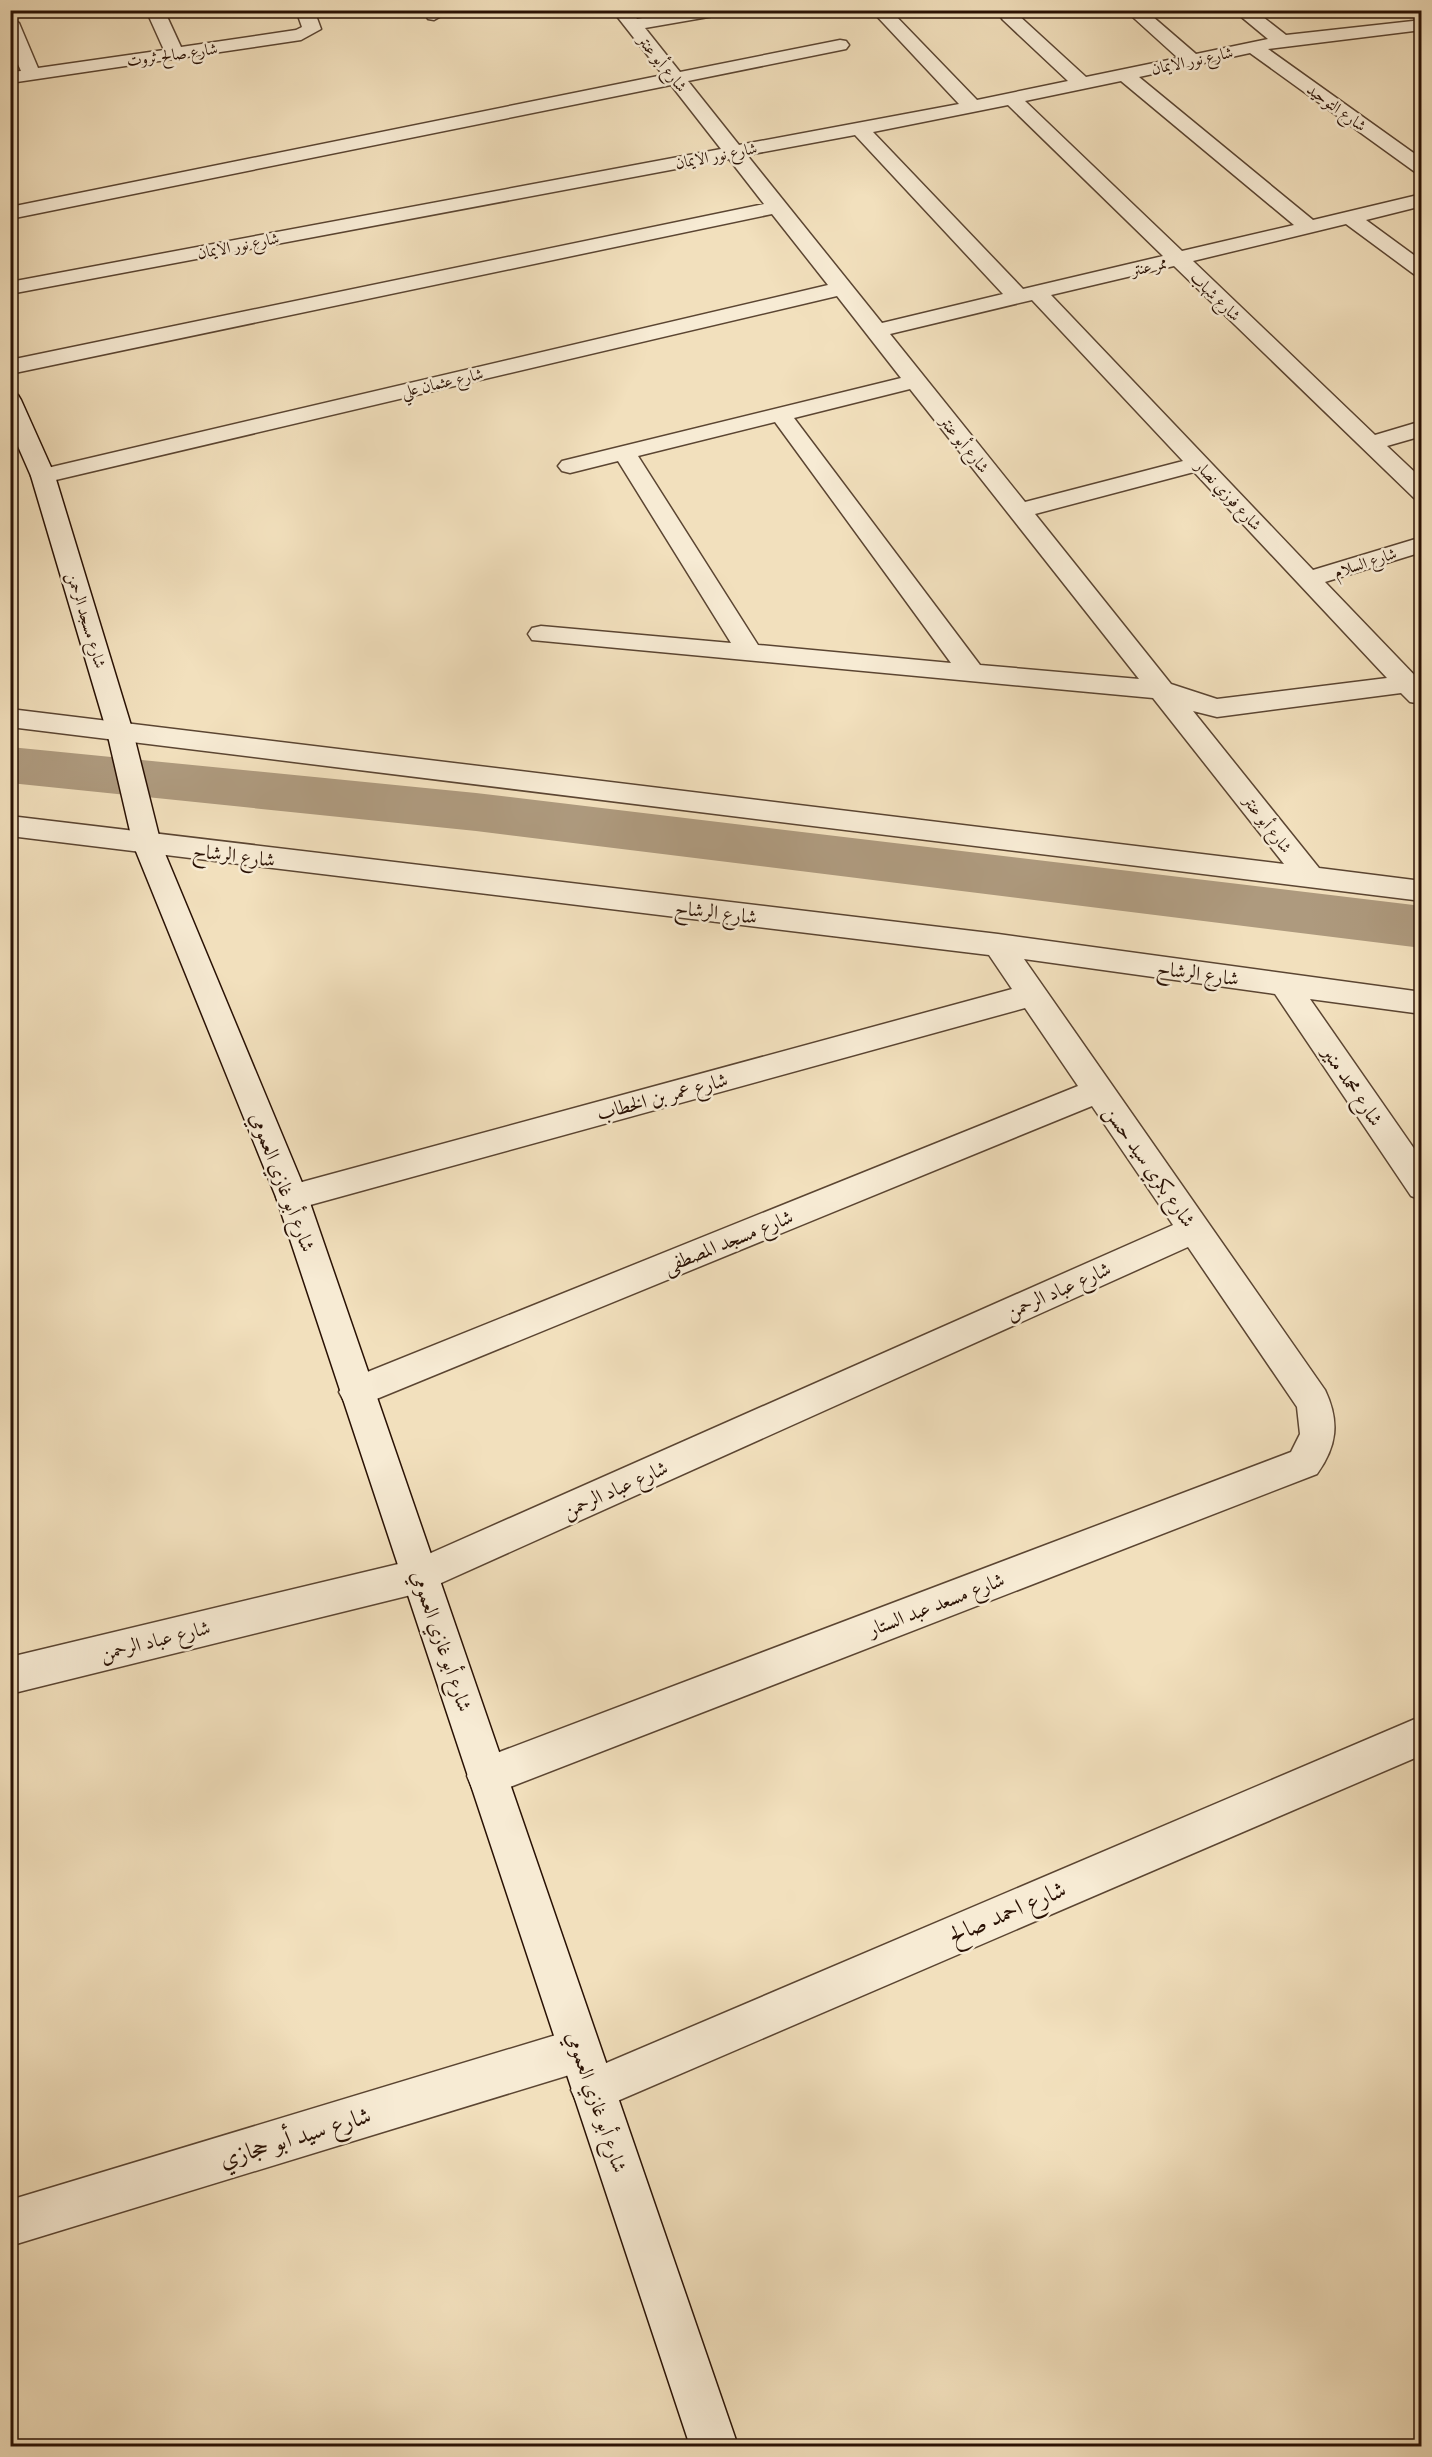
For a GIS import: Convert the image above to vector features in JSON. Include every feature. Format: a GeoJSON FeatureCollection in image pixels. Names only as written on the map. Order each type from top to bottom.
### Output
{"type":"FeatureCollection","features":[{"type":"Feature","properties":{"kind":"street"},"geometry":{"type":"LineString","coordinates":[[155,10],[175,54]]}},
{"type":"Feature","properties":{"kind":"street","name":"شارع صالح ثروت"},"geometry":{"type":"LineString","coordinates":[[10,78],[306,33],[312,29],[305,10]]}},
{"type":"Feature","properties":{"kind":"street"},"geometry":{"type":"LineString","coordinates":[[627,18],[720,10]]}},
{"type":"Feature","properties":{"kind":"street"},"geometry":{"type":"LineString","coordinates":[[880,10],[973,106]]}},
{"type":"Feature","properties":{"kind":"street"},"geometry":{"type":"LineString","coordinates":[[1134,10],[1192,60]]}},
{"type":"Feature","properties":{"kind":"street"},"geometry":{"type":"LineString","coordinates":[[1242,10],[1282,41]]}},
{"type":"Feature","properties":{"kind":"street"},"geometry":{"type":"LineString","coordinates":[[1009,16],[1081,84]]}},
{"type":"Feature","properties":{"kind":"street","name":"شارع أبو عنتر"},"geometry":{"type":"LineString","coordinates":[[627,18],[1310,877]]}},
{"type":"Feature","properties":{"kind":"street"},"geometry":{"type":"LineString","coordinates":[[10,23],[32,75]]}},
{"type":"Feature","properties":{"kind":"street","name":"شارع نور الايمان"},"geometry":{"type":"LineString","coordinates":[[10,288],[973,106],[1282,41],[1422,25]]}},
{"type":"Feature","properties":{"kind":"street"},"geometry":{"type":"LineString","coordinates":[[1396,28],[1422,46]]}},
{"type":"Feature","properties":{"kind":"street"},"geometry":{"type":"LineString","coordinates":[[10,213],[840,45]]}},
{"type":"Feature","properties":{"kind":"street","name":"شارع التوحيد"},"geometry":{"type":"LineString","coordinates":[[1253,47],[1422,168]]}},
{"type":"Feature","properties":{"kind":"street"},"geometry":{"type":"LineString","coordinates":[[1124,74],[1309,227]]}},
{"type":"Feature","properties":{"kind":"street","name":"شارع شهاب"},"geometry":{"type":"LineString","coordinates":[[1011,98],[1422,493]]}},
{"type":"Feature","properties":{"kind":"street","name":"شارع فوزي نصار"},"geometry":{"type":"LineString","coordinates":[[859,128],[1200,464],[1415,691]]}},
{"type":"Feature","properties":{"kind":"street","name":"ممر عنتر"},"geometry":{"type":"LineString","coordinates":[[876,331],[1422,200]]}},
{"type":"Feature","properties":{"kind":"street"},"geometry":{"type":"LineString","coordinates":[[10,367],[777,207]]}},
{"type":"Feature","properties":{"kind":"street"},"geometry":{"type":"LineString","coordinates":[[1349,217],[1422,271]]}},
{"type":"Feature","properties":{"kind":"street","name":"شارع عثمان علي"},"geometry":{"type":"LineString","coordinates":[[43,476],[842,288]]}},
{"type":"Feature","properties":{"kind":"street"},"geometry":{"type":"LineString","coordinates":[[570,466],[915,381]]}},
{"type":"Feature","properties":{"kind":"street","name":"شارع مسجد الرحمن"},"geometry":{"type":"LineString","coordinates":[[10,400],[43,476],[120,732],[147,844]]}},
{"type":"Feature","properties":{"kind":"street"},"geometry":{"type":"LineString","coordinates":[[780,414],[973,674]]}},
{"type":"Feature","properties":{"kind":"street"},"geometry":{"type":"LineString","coordinates":[[1371,444],[1422,428]]}},
{"type":"Feature","properties":{"kind":"street"},"geometry":{"type":"LineString","coordinates":[[624,453],[750,653]]}},
{"type":"Feature","properties":{"kind":"street"},"geometry":{"type":"LineString","coordinates":[[1019,511],[1200,464]]}},
{"type":"Feature","properties":{"kind":"street","name":"شارع السلام"},"geometry":{"type":"LineString","coordinates":[[1309,579],[1422,544]]}},
{"type":"Feature","properties":{"kind":"street"},"geometry":{"type":"LineString","coordinates":[[541,634],[1161,690],[1176,693],[1198,706],[1217,708],[1415,691]]}},
{"type":"Feature","properties":{"kind":"street"},"geometry":{"type":"LineString","coordinates":[[10,718],[1422,891]]}},
{"type":"Feature","properties":{"kind":"street","name":"شارع الرشاح"},"geometry":{"type":"LineString","coordinates":[[10,826],[999,945],[1422,1003]]}},
{"type":"Feature","properties":{"kind":"street","name":"شارع أبو غازي العمومي"},"geometry":{"type":"LineString","coordinates":[[147,844],[292,1197],[586,2070],[706,2444]]}},
{"type":"Feature","properties":{"kind":"street","name":"شارع بكري سيد حسن"},"geometry":{"type":"LineString","coordinates":[[999,945],[1303,1386]]}},
{"type":"Feature","properties":{"kind":"street","name":"شارع محمد منير"},"geometry":{"type":"LineString","coordinates":[[1284,984],[1422,1187]]}},
{"type":"Feature","properties":{"kind":"street","name":"شارع عمر بن الخطاب"},"geometry":{"type":"LineString","coordinates":[[292,1197],[1032,995]]}},
{"type":"Feature","properties":{"kind":"street","name":"شارع مسجد المصطفى"},"geometry":{"type":"LineString","coordinates":[[357,1392],[1098,1091]]}},
{"type":"Feature","properties":{"kind":"street","name":"شارع عباد الرحمن"},"geometry":{"type":"LineString","coordinates":[[10,1676],[419,1576],[1194,1230]]}},
{"type":"Feature","properties":{"kind":"street","name":"شارع مسعد عبد الستار"},"geometry":{"type":"LineString","coordinates":[[488,1776],[1304,1463],[1314,1450],[1320,1435],[1320,1419],[1313,1401],[1303,1386]]}},
{"type":"Feature","properties":{"kind":"street","name":"شارع احمد صالح"},"geometry":{"type":"LineString","coordinates":[[586,2070],[1422,1735]]}},
{"type":"Feature","properties":{"kind":"street","name":"شارع سيد أبو حجازي"},"geometry":{"type":"LineString","coordinates":[[10,2223],[586,2070]]}},
{"type":"Feature","properties":{"kind":"waterway"},"geometry":{"type":"LineString","coordinates":[[10,765],[476,812],[1422,927]]}}]}
